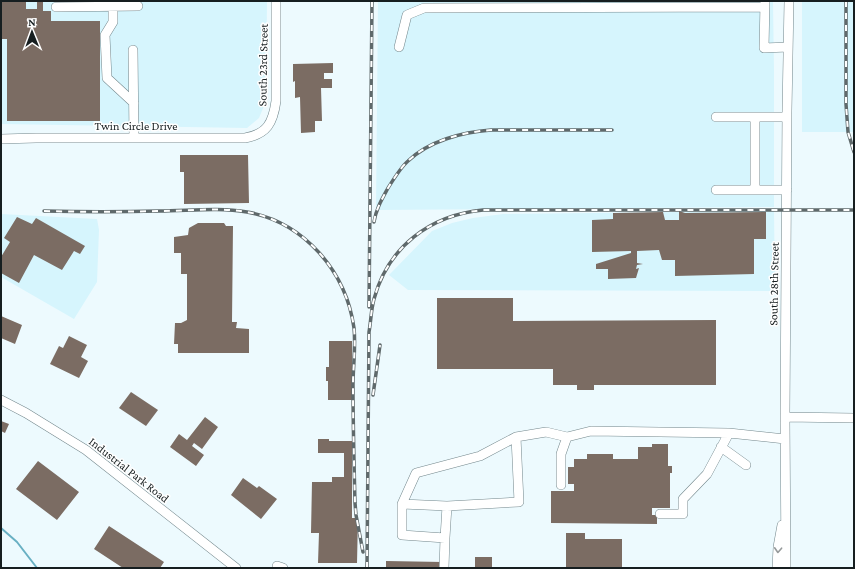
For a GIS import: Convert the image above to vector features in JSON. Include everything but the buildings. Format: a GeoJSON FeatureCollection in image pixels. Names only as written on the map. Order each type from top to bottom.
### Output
{"type":"FeatureCollection","features":[{"type":"Feature","properties":{"kind":"street","name":"South 23rd Street"},"geometry":{"type":"LineString","coordinates":[[268,127],[274,116],[276,102],[276,1]]}},
{"type":"Feature","properties":{"kind":"street","name":"South 28th Street"},"geometry":{"type":"LineString","coordinates":[[786,568],[785,418],[789,1]]}},
{"type":"Feature","properties":{"kind":"street"},"geometry":{"type":"LineString","coordinates":[[399,47],[407,15],[424,8],[765,4],[764,48],[788,47]]}},
{"type":"Feature","properties":{"kind":"street"},"geometry":{"type":"LineString","coordinates":[[113,6],[113,22],[105,35],[106,78],[134,103]]}},
{"type":"Feature","properties":{"kind":"street"},"geometry":{"type":"LineString","coordinates":[[56,8],[138,6]]}},
{"type":"Feature","properties":{"kind":"street"},"geometry":{"type":"LineString","coordinates":[[133,50],[134,138]]}},
{"type":"Feature","properties":{"kind":"street"},"geometry":{"type":"LineString","coordinates":[[716,117],[787,117]]}},
{"type":"Feature","properties":{"kind":"street"},"geometry":{"type":"LineString","coordinates":[[755,117],[755,190]]}},
{"type":"Feature","properties":{"kind":"street","name":"Twin Circle Drive"},"geometry":{"type":"LineString","coordinates":[[1,139],[245,138],[253,136],[268,127]]}},
{"type":"Feature","properties":{"kind":"street"},"geometry":{"type":"LineString","coordinates":[[716,190],[787,190]]}},
{"type":"Feature","properties":{"kind":"street","name":"Industrial Park Road"},"geometry":{"type":"LineString","coordinates":[[1,400],[26,413],[86,450],[236,568]]}},
{"type":"Feature","properties":{"kind":"street"},"geometry":{"type":"LineString","coordinates":[[785,418],[854,418]]}},
{"type":"Feature","properties":{"kind":"street"},"geometry":{"type":"LineString","coordinates":[[445,538],[402,536],[402,504],[416,473],[480,456],[516,437],[546,432],[567,437],[590,431],[729,433],[785,439]]}},
{"type":"Feature","properties":{"kind":"street"},"geometry":{"type":"LineString","coordinates":[[660,514],[683,514],[683,499],[707,474],[729,433]]}},
{"type":"Feature","properties":{"kind":"street"},"geometry":{"type":"LineString","coordinates":[[402,504],[447,506],[519,502],[516,437]]}},
{"type":"Feature","properties":{"kind":"street"},"geometry":{"type":"LineString","coordinates":[[561,485],[561,454],[567,437]]}},
{"type":"Feature","properties":{"kind":"street"},"geometry":{"type":"LineString","coordinates":[[721,447],[746,465]]}},
{"type":"Feature","properties":{"kind":"street"},"geometry":{"type":"LineString","coordinates":[[777,568],[778,547],[785,504]]}},
{"type":"Feature","properties":{"kind":"street"},"geometry":{"type":"LineString","coordinates":[[444,568],[447,506]]}},
{"type":"Feature","properties":{"kind":"shaded area"},"geometry":{"type":"Polygon","coordinates":[[[1,1],[267,1],[266,101],[259,118],[247,128],[1,124],[1,1]]]}},
{"type":"Feature","properties":{"kind":"shaded area"},"geometry":{"type":"Polygon","coordinates":[[[378,1],[773,1],[774,207],[376,210],[378,1]]]}},
{"type":"Feature","properties":{"kind":"shaded area"},"geometry":{"type":"Polygon","coordinates":[[[802,1],[854,1],[854,132],[802,132],[802,1]]]}},
{"type":"Feature","properties":{"kind":"shaded area"},"geometry":{"type":"Polygon","coordinates":[[[774,211],[775,291],[408,290],[389,275],[432,231],[452,223],[473,218],[503,214],[774,211]]]}},
{"type":"Feature","properties":{"kind":"shaded area"},"geometry":{"type":"Polygon","coordinates":[[[1,214],[97,219],[99,230],[97,282],[74,319],[1,277],[1,214]]]}},
{"type":"Feature","properties":{"kind":"waterway"},"geometry":{"type":"LineString","coordinates":[[1,528],[17,542],[37,568]]}},
{"type":"Feature","properties":{"kind":"railway"},"geometry":{"type":"LineString","coordinates":[[369,307],[372,1]]}},
{"type":"Feature","properties":{"kind":"railway"},"geometry":{"type":"LineString","coordinates":[[846,1],[846,104],[848,132],[854,152]]}},
{"type":"Feature","properties":{"kind":"railway"},"geometry":{"type":"LineString","coordinates":[[374,222],[381,200],[397,174],[408,161],[426,148],[446,139],[458,135],[491,130],[612,130]]}},
{"type":"Feature","properties":{"kind":"railway"},"geometry":{"type":"LineString","coordinates":[[44,211],[116,212],[214,209],[247,212],[268,218],[287,226],[304,238],[319,252],[332,269],[342,287],[354,328],[353,400],[355,503],[363,552]]}},
{"type":"Feature","properties":{"kind":"railway"},"geometry":{"type":"LineString","coordinates":[[367,568],[369,332],[374,299],[381,280],[389,264],[401,249],[414,237],[429,227],[446,219],[464,213],[483,210],[854,210]]}},
{"type":"Feature","properties":{"kind":"railway"},"geometry":{"type":"LineString","coordinates":[[373,395],[380,345]]}}]}
